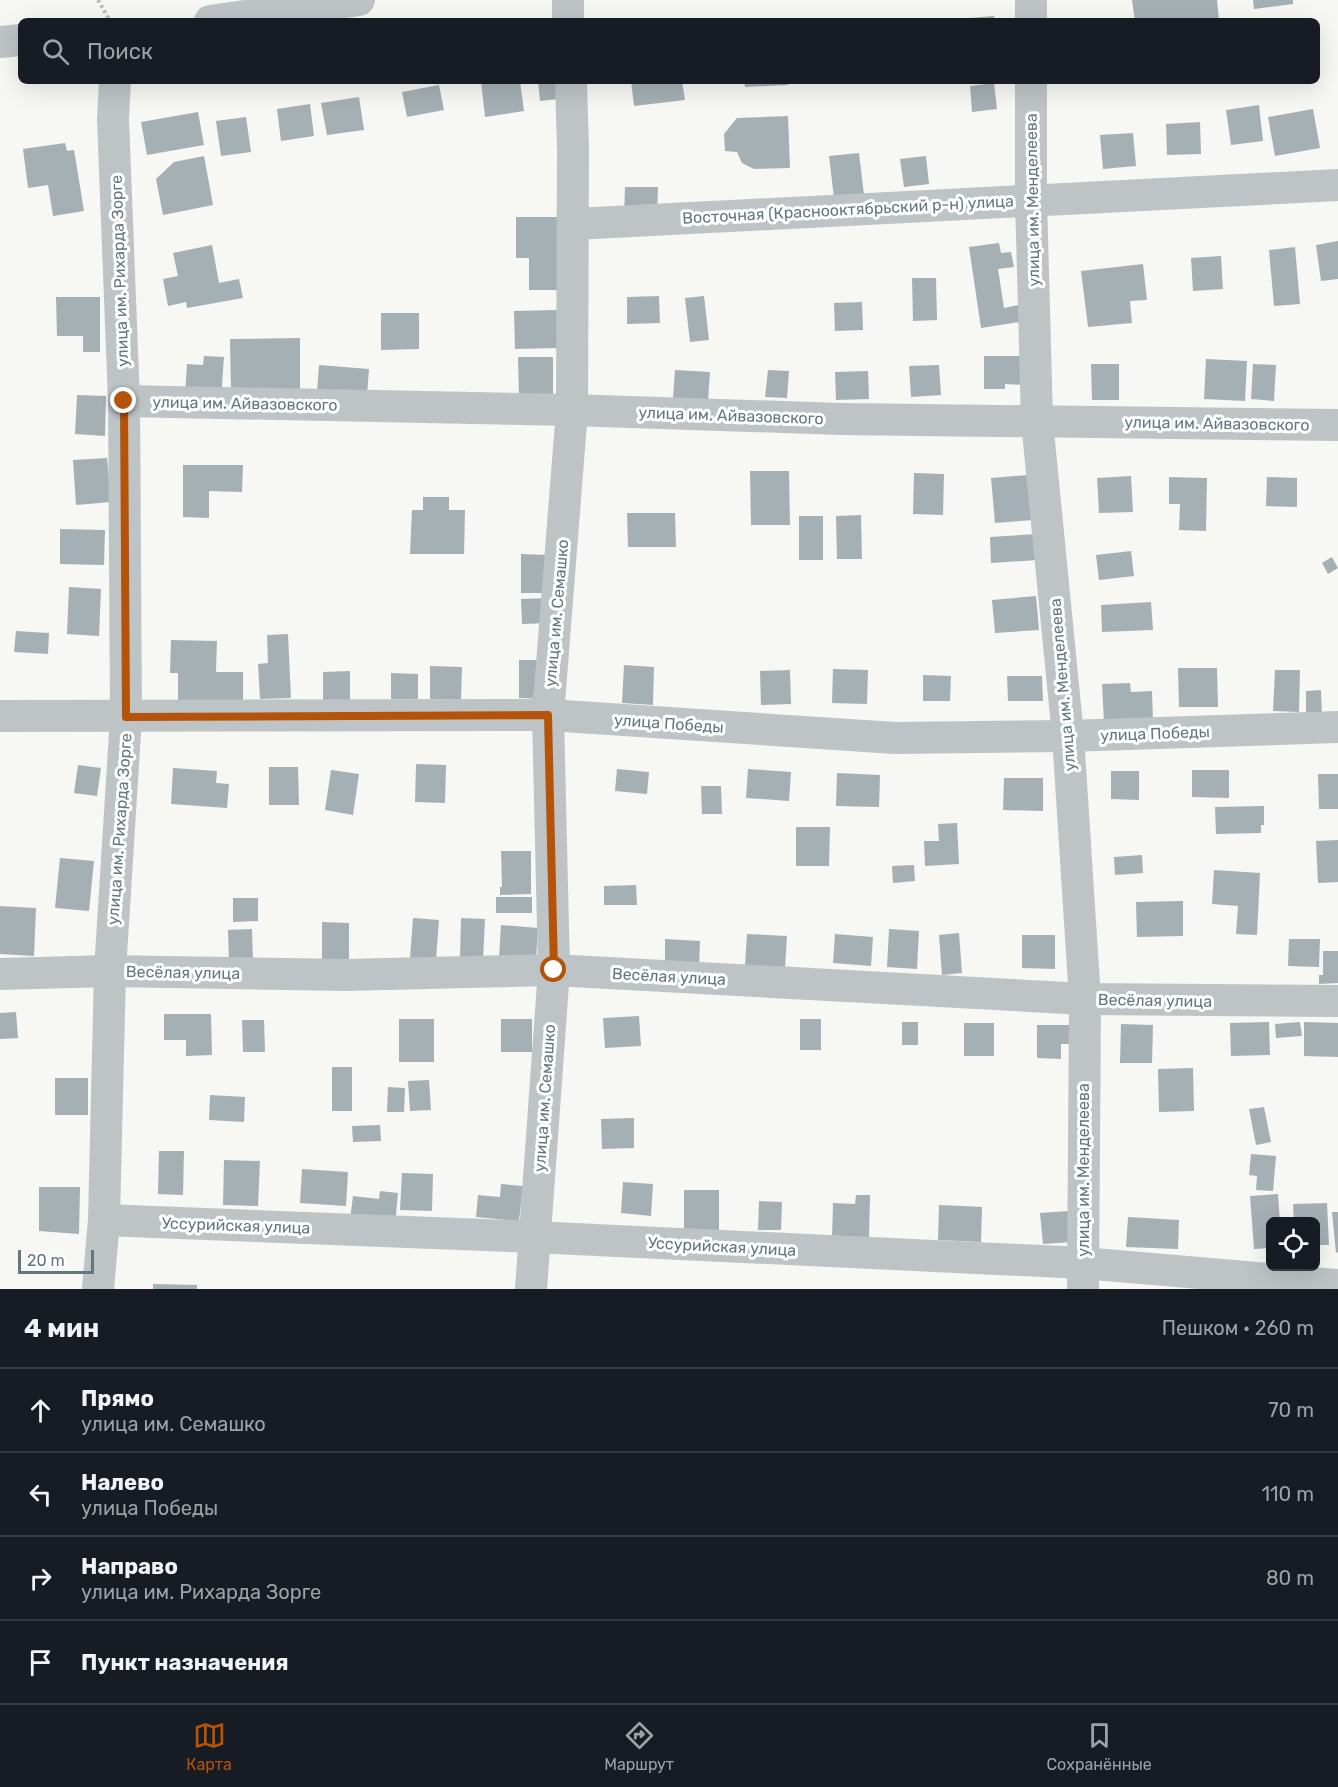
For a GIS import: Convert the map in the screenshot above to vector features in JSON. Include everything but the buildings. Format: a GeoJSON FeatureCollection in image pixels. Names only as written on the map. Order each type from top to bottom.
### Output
{"type":"FeatureCollection","features":[{"type":"Feature","properties":{"kind":"street"},"geometry":{"type":"LineString","coordinates":[[231,18],[358,0]]}},
{"type":"Feature","properties":{"kind":"street"},"geometry":{"type":"LineString","coordinates":[[568,0],[568,18]]}},
{"type":"Feature","properties":{"kind":"street"},"geometry":{"type":"LineString","coordinates":[[1031,0],[1031,18]]}},
{"type":"Feature","properties":{"kind":"street"},"geometry":{"type":"LineString","coordinates":[[0,42],[18,40]]}},
{"type":"Feature","properties":{"kind":"street","name":"улица им. Рихарда Зорге"},"geometry":{"type":"LineString","coordinates":[[98,1289],[105,1220],[110,971],[126,717],[124,401],[113,119],[115,84]]}},
{"type":"Feature","properties":{"kind":"street","name":"улица им. Семашко"},"geometry":{"type":"LineString","coordinates":[[531,1289],[554,970],[548,715],[573,410],[574,224],[571,84]]}},
{"type":"Feature","properties":{"kind":"street","name":"улица им. Менделеева"},"geometry":{"type":"LineString","coordinates":[[1031,84],[1031,199],[1037,421],[1068,736],[1084,999],[1083,1276]]}},
{"type":"Feature","properties":{"kind":"street","name":"Восточная (Краснооктябрьский р-н) улица"},"geometry":{"type":"LineString","coordinates":[[574,224],[1338,185]]}},
{"type":"Feature","properties":{"kind":"street","name":"улица им. Айвазовского"},"geometry":{"type":"LineString","coordinates":[[124,401],[573,410],[841,419],[1338,424]]}},
{"type":"Feature","properties":{"kind":"street","name":"улица Победы"},"geometry":{"type":"LineString","coordinates":[[0,717],[548,715],[896,738],[1068,736],[1338,727]]}},
{"type":"Feature","properties":{"kind":"street","name":"Весёлая улица"},"geometry":{"type":"LineString","coordinates":[[0,974],[110,971],[346,975],[554,970],[1084,999],[1338,1001]]}},
{"type":"Feature","properties":{"kind":"street","name":"Уссурийская улица"},"geometry":{"type":"LineString","coordinates":[[105,1220],[533,1237],[1083,1276],[1338,1285]]}},
{"type":"Feature","properties":{"kind":"path"},"geometry":{"type":"LineString","coordinates":[[98,0],[108,18]]}},
{"type":"Feature","properties":{"kind":"route"},"geometry":{"type":"LineString","coordinates":[[124,401],[126,717],[548,715],[554,970]]}}]}
